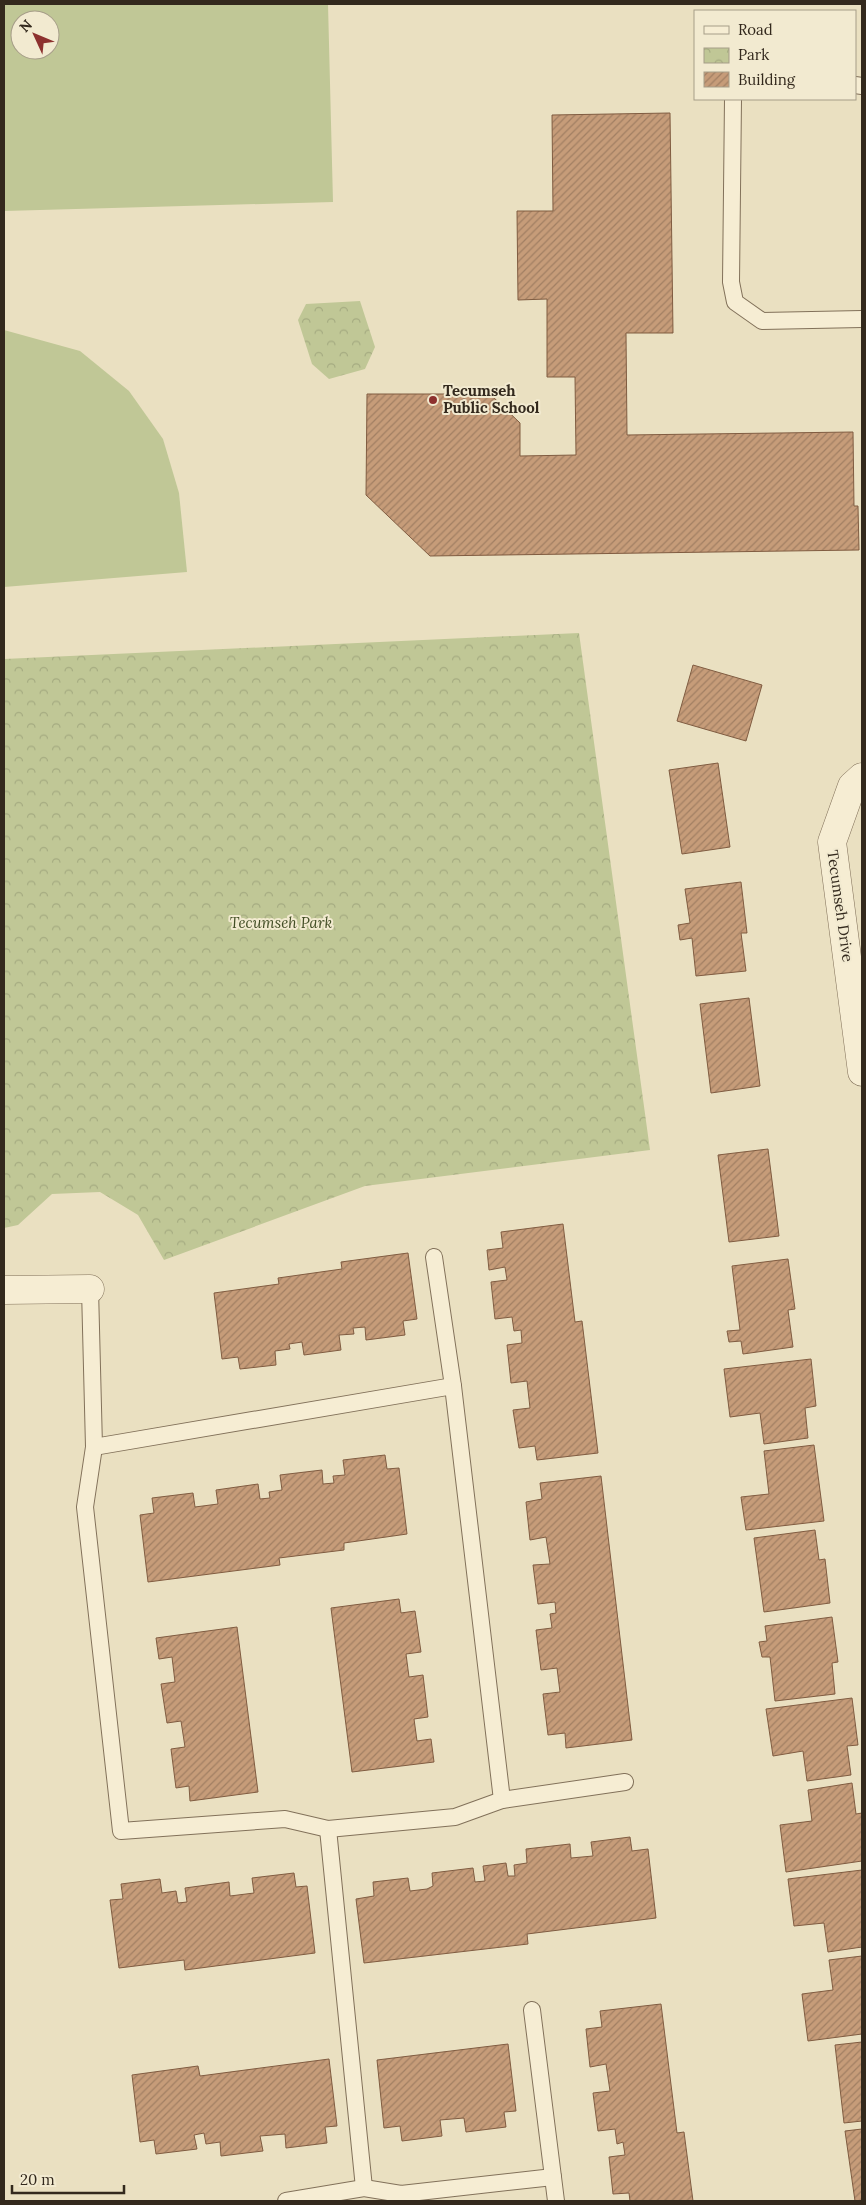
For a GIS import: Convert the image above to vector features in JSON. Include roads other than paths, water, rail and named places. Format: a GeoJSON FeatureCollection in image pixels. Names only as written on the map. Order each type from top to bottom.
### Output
{"type":"FeatureCollection","features":[{"type":"Feature","properties":{"kind":"street","name":"Tecumseh Drive"},"geometry":{"type":"LineString","coordinates":[[862,777],[852,786],[832,842],[862,1072]]}},
{"type":"Feature","properties":{"kind":"street"},"geometry":{"type":"LineString","coordinates":[[4,1290],[90,1289]]}},
{"type":"Feature","properties":{"kind":"lane"},"geometry":{"type":"LineString","coordinates":[[733,100],[731,282],[735,302],[762,321],[862,319]]}},
{"type":"Feature","properties":{"kind":"lane"},"geometry":{"type":"LineString","coordinates":[[434,1257],[453,1386],[502,1800]]}},
{"type":"Feature","properties":{"kind":"lane"},"geometry":{"type":"LineString","coordinates":[[90,1289],[94,1447],[85,1507],[121,1831],[284,1818],[328,1829],[455,1817],[502,1800],[625,1782]]}},
{"type":"Feature","properties":{"kind":"lane"},"geometry":{"type":"LineString","coordinates":[[94,1447],[453,1386]]}},
{"type":"Feature","properties":{"kind":"lane"},"geometry":{"type":"LineString","coordinates":[[328,1829],[364,2188]]}},
{"type":"Feature","properties":{"kind":"lane"},"geometry":{"type":"LineString","coordinates":[[532,2010],[556,2201]]}},
{"type":"Feature","properties":{"kind":"lane"},"geometry":{"type":"LineString","coordinates":[[286,2201],[364,2188],[401,2194],[553,2178]]}},
{"type":"Feature","properties":{"kind":"place","name":"Tecumseh Public School"},"geometry":{"type":"Point","coordinates":[433,400]}},
{"type":"Feature","properties":{"kind":"park label","name":"Tecumseh Park"},"geometry":{"type":"Point","coordinates":[281,923]}}]}
